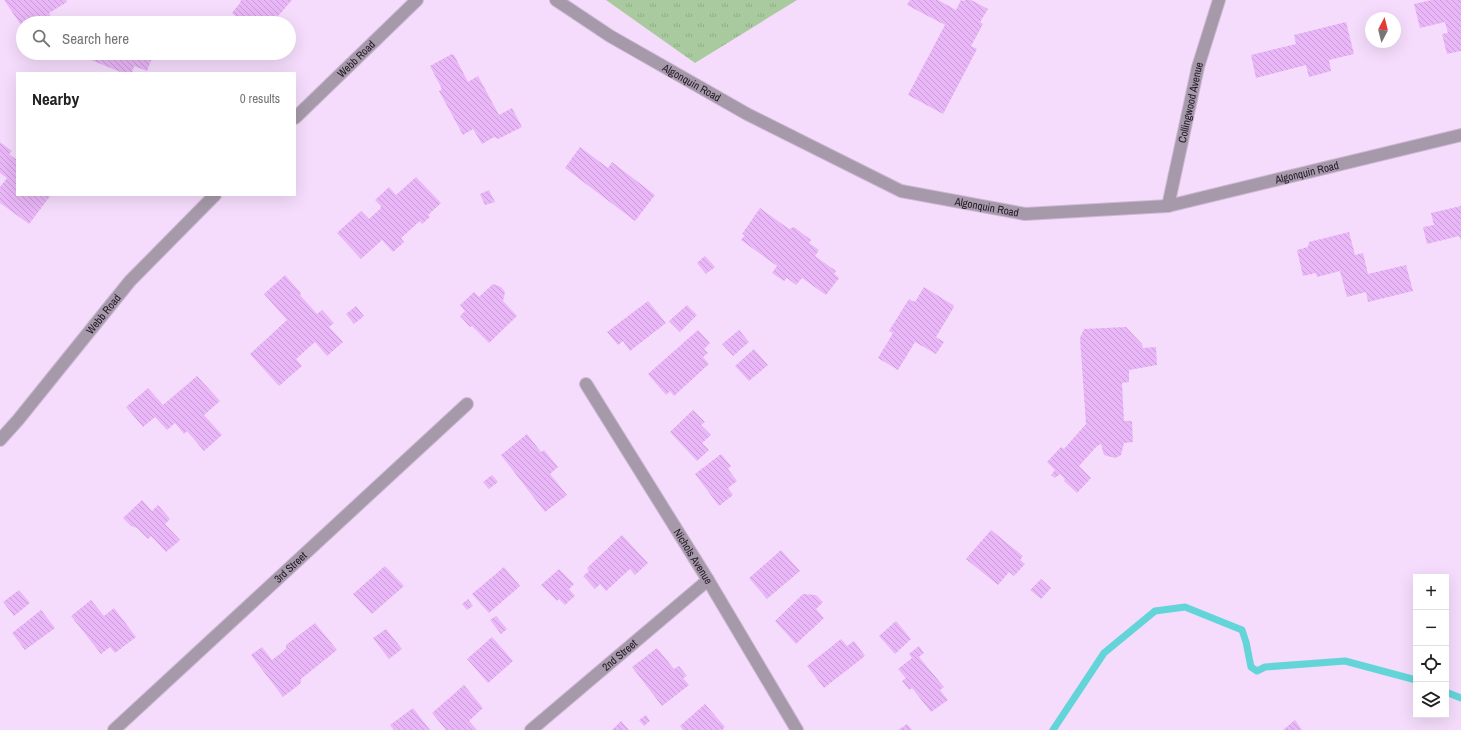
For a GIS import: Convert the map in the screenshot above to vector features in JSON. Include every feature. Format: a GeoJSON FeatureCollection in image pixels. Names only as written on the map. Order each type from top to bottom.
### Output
{"type":"FeatureCollection","features":[{"type":"Feature","properties":{"kind":"street","name":"Webb Road"},"geometry":{"type":"LineString","coordinates":[[296,117],[417,0]]}},
{"type":"Feature","properties":{"kind":"street","name":"Algonquin Road"},"geometry":{"type":"LineString","coordinates":[[556,0],[610,36],[747,114],[901,191],[1025,214],[1168,206],[1461,135]]}},
{"type":"Feature","properties":{"kind":"street","name":"Collingwood Avenue"},"geometry":{"type":"LineString","coordinates":[[1168,206],[1198,67],[1219,0]]}},
{"type":"Feature","properties":{"kind":"street","name":"Webb Road"},"geometry":{"type":"LineString","coordinates":[[0,440],[18,420],[130,281],[214,196]]}},
{"type":"Feature","properties":{"kind":"street","name":"Nichols Avenue"},"geometry":{"type":"LineString","coordinates":[[586,384],[708,580],[797,730]]}},
{"type":"Feature","properties":{"kind":"street","name":"3rd Street"},"geometry":{"type":"LineString","coordinates":[[114,730],[467,404]]}},
{"type":"Feature","properties":{"kind":"street","name":"2nd Street"},"geometry":{"type":"LineString","coordinates":[[530,730],[708,580]]}},
{"type":"Feature","properties":{"kind":"green space"},"geometry":{"type":"Polygon","coordinates":[[[606,0],[797,0],[695,63],[606,0]]]}},
{"type":"Feature","properties":{"kind":"building"},"geometry":{"type":"Polygon","coordinates":[[[4,0],[66,0],[67,2],[49,13],[50,16],[16,16],[16,18],[4,0]]]}},
{"type":"Feature","properties":{"kind":"building"},"geometry":{"type":"Polygon","coordinates":[[[241,0],[292,0],[278,16],[235,16],[232,13],[241,0]]]}},
{"type":"Feature","properties":{"kind":"building"},"geometry":{"type":"Polygon","coordinates":[[[910,0],[938,0],[956,10],[961,0],[971,0],[988,9],[980,22],[983,24],[971,46],[977,49],[943,114],[908,95],[945,25],[907,5],[910,0]]]}},
{"type":"Feature","properties":{"kind":"building"},"geometry":{"type":"Polygon","coordinates":[[[1432,0],[1461,0],[1461,51],[1447,54],[1442,34],[1448,33],[1445,22],[1420,28],[1414,4],[1432,0]]]}},
{"type":"Feature","properties":{"kind":"building"},"geometry":{"type":"Polygon","coordinates":[[[1346,22],[1354,54],[1329,60],[1331,71],[1309,77],[1306,65],[1256,78],[1251,55],[1296,44],[1294,35],[1346,22]]]}},
{"type":"Feature","properties":{"kind":"building"},"geometry":{"type":"Polygon","coordinates":[[[452,54],[454,55],[468,82],[478,76],[499,115],[512,108],[522,127],[498,139],[494,137],[482,144],[473,129],[463,135],[439,91],[442,89],[430,66],[452,54]]]}},
{"type":"Feature","properties":{"kind":"building"},"geometry":{"type":"Polygon","coordinates":[[[91,60],[151,60],[147,71],[134,66],[132,72],[121,72],[91,60]]]}},
{"type":"Feature","properties":{"kind":"building"},"geometry":{"type":"Polygon","coordinates":[[[0,142],[12,151],[9,154],[16,159],[16,196],[50,196],[29,224],[0,203],[0,187],[7,178],[0,173],[0,142]]]}},
{"type":"Feature","properties":{"kind":"building"},"geometry":{"type":"Polygon","coordinates":[[[580,147],[608,168],[612,162],[655,195],[635,221],[565,168],[580,147]]]}},
{"type":"Feature","properties":{"kind":"building"},"geometry":{"type":"Polygon","coordinates":[[[416,177],[441,203],[428,215],[430,217],[422,224],[420,221],[401,238],[404,242],[393,252],[382,240],[361,259],[337,233],[361,211],[369,219],[380,209],[381,206],[375,200],[389,187],[396,195],[416,177]]]}},
{"type":"Feature","properties":{"kind":"building"},"geometry":{"type":"Polygon","coordinates":[[[489,190],[495,202],[485,205],[480,194],[489,190]]]}},
{"type":"Feature","properties":{"kind":"building"},"geometry":{"type":"Polygon","coordinates":[[[1461,206],[1461,240],[1459,236],[1427,244],[1423,227],[1434,225],[1431,213],[1461,206]]]}},
{"type":"Feature","properties":{"kind":"building"},"geometry":{"type":"Polygon","coordinates":[[[760,208],[789,229],[794,227],[811,240],[809,243],[819,250],[815,256],[836,271],[834,274],[839,278],[826,295],[802,278],[796,285],[787,278],[784,281],[772,273],[777,266],[741,240],[745,235],[742,234],[760,208]]]}},
{"type":"Feature","properties":{"kind":"building"},"geometry":{"type":"Polygon","coordinates":[[[1349,232],[1355,255],[1363,253],[1368,274],[1406,265],[1413,291],[1368,302],[1366,292],[1347,297],[1340,271],[1317,277],[1316,273],[1303,276],[1297,250],[1308,247],[1309,242],[1349,232]]]}},
{"type":"Feature","properties":{"kind":"building"},"geometry":{"type":"Polygon","coordinates":[[[705,256],[715,267],[706,274],[697,263],[705,256]]]}},
{"type":"Feature","properties":{"kind":"building"},"geometry":{"type":"Polygon","coordinates":[[[285,275],[317,314],[322,310],[334,323],[329,327],[343,342],[327,356],[315,342],[296,359],[302,366],[279,386],[250,354],[287,320],[264,294],[285,275]]]}},
{"type":"Feature","properties":{"kind":"building"},"geometry":{"type":"Polygon","coordinates":[[[493,284],[501,287],[505,292],[503,301],[517,316],[489,343],[472,326],[470,327],[460,316],[465,311],[460,305],[474,292],[479,297],[493,284]]]}},
{"type":"Feature","properties":{"kind":"building"},"geometry":{"type":"Polygon","coordinates":[[[924,287],[954,307],[936,337],[944,342],[936,354],[915,342],[898,370],[878,358],[893,333],[889,331],[909,299],[915,302],[924,287]]]}},
{"type":"Feature","properties":{"kind":"building"},"geometry":{"type":"Polygon","coordinates":[[[648,301],[666,323],[630,351],[623,341],[618,345],[607,332],[648,301]]]}},
{"type":"Feature","properties":{"kind":"building"},"geometry":{"type":"Polygon","coordinates":[[[687,305],[697,315],[680,332],[669,321],[687,305]]]}},
{"type":"Feature","properties":{"kind":"building"},"geometry":{"type":"Polygon","coordinates":[[[356,306],[364,316],[354,324],[346,314],[356,306]]]}},
{"type":"Feature","properties":{"kind":"building"},"geometry":{"type":"Polygon","coordinates":[[[1126,327],[1142,344],[1143,348],[1156,347],[1157,365],[1129,370],[1129,382],[1122,383],[1124,421],[1132,421],[1133,442],[1124,443],[1121,455],[1115,458],[1104,455],[1101,444],[1097,446],[1079,466],[1091,478],[1077,493],[1064,481],[1065,479],[1060,474],[1055,478],[1051,475],[1055,470],[1047,462],[1061,447],[1064,449],[1086,424],[1080,338],[1084,329],[1126,327]]]}},
{"type":"Feature","properties":{"kind":"building"},"geometry":{"type":"Polygon","coordinates":[[[698,330],[710,343],[704,349],[708,353],[703,357],[709,364],[674,396],[670,391],[666,395],[648,374],[698,330]]]}},
{"type":"Feature","properties":{"kind":"building"},"geometry":{"type":"Polygon","coordinates":[[[739,330],[749,342],[733,356],[722,344],[739,330]]]}},
{"type":"Feature","properties":{"kind":"building"},"geometry":{"type":"Polygon","coordinates":[[[754,349],[768,365],[749,381],[735,366],[754,349]]]}},
{"type":"Feature","properties":{"kind":"building"},"geometry":{"type":"Polygon","coordinates":[[[197,376],[220,401],[204,415],[222,435],[204,451],[187,431],[184,434],[175,423],[167,430],[155,417],[143,427],[126,407],[148,388],[163,405],[197,376]]]}},
{"type":"Feature","properties":{"kind":"building"},"geometry":{"type":"Polygon","coordinates":[[[693,410],[705,422],[701,425],[711,435],[702,443],[709,450],[697,461],[670,432],[693,410]]]}},
{"type":"Feature","properties":{"kind":"building"},"geometry":{"type":"Polygon","coordinates":[[[527,434],[541,452],[544,450],[558,467],[550,474],[567,495],[545,512],[501,455],[527,434]]]}},
{"type":"Feature","properties":{"kind":"building"},"geometry":{"type":"Polygon","coordinates":[[[721,454],[731,466],[728,469],[737,481],[728,488],[733,495],[719,506],[695,474],[721,454]]]}},
{"type":"Feature","properties":{"kind":"building"},"geometry":{"type":"Polygon","coordinates":[[[492,475],[498,482],[489,489],[483,482],[492,475]]]}},
{"type":"Feature","properties":{"kind":"building"},"geometry":{"type":"Polygon","coordinates":[[[142,500],[152,511],[158,505],[170,519],[165,524],[180,540],[166,552],[151,536],[148,539],[137,528],[131,526],[123,518],[142,500]]]}},
{"type":"Feature","properties":{"kind":"building"},"geometry":{"type":"Polygon","coordinates":[[[991,530],[1023,556],[1020,560],[1025,564],[1014,576],[1009,572],[998,585],[966,559],[991,530]]]}},
{"type":"Feature","properties":{"kind":"building"},"geometry":{"type":"Polygon","coordinates":[[[622,535],[648,563],[635,575],[630,569],[606,591],[600,584],[595,589],[583,576],[589,571],[587,568],[622,535]]]}},
{"type":"Feature","properties":{"kind":"building"},"geometry":{"type":"Polygon","coordinates":[[[781,550],[800,571],[767,599],[749,578],[781,550]]]}},
{"type":"Feature","properties":{"kind":"building"},"geometry":{"type":"Polygon","coordinates":[[[385,566],[404,586],[372,614],[353,594],[385,566]]]}},
{"type":"Feature","properties":{"kind":"building"},"geometry":{"type":"Polygon","coordinates":[[[504,567],[520,586],[489,613],[472,594],[504,567]]]}},
{"type":"Feature","properties":{"kind":"building"},"geometry":{"type":"Polygon","coordinates":[[[559,569],[574,584],[569,589],[575,596],[565,605],[559,599],[557,601],[541,585],[559,569]]]}},
{"type":"Feature","properties":{"kind":"building"},"geometry":{"type":"Polygon","coordinates":[[[1041,579],[1051,588],[1041,599],[1030,590],[1041,579]]]}},
{"type":"Feature","properties":{"kind":"building"},"geometry":{"type":"Polygon","coordinates":[[[19,590],[30,603],[14,616],[3,602],[19,590]]]}},
{"type":"Feature","properties":{"kind":"building"},"geometry":{"type":"Polygon","coordinates":[[[803,594],[816,595],[823,602],[816,609],[824,618],[796,644],[775,621],[803,594]]]}},
{"type":"Feature","properties":{"kind":"building"},"geometry":{"type":"Polygon","coordinates":[[[468,599],[473,606],[467,610],[462,604],[468,599]]]}},
{"type":"Feature","properties":{"kind":"building"},"geometry":{"type":"Polygon","coordinates":[[[91,600],[104,616],[114,608],[136,637],[115,653],[110,647],[101,654],[71,616],[91,600]]]}},
{"type":"Feature","properties":{"kind":"building"},"geometry":{"type":"Polygon","coordinates":[[[41,610],[55,628],[25,650],[12,633],[41,610]]]}},
{"type":"Feature","properties":{"kind":"building"},"geometry":{"type":"Polygon","coordinates":[[[496,616],[507,629],[501,634],[490,620],[496,616]]]}},
{"type":"Feature","properties":{"kind":"building"},"geometry":{"type":"Polygon","coordinates":[[[896,621],[911,639],[895,654],[879,636],[896,621]]]}},
{"type":"Feature","properties":{"kind":"building"},"geometry":{"type":"Polygon","coordinates":[[[315,623],[337,650],[301,679],[301,683],[283,697],[251,655],[262,647],[272,660],[286,649],[286,645],[315,623]]]}},
{"type":"Feature","properties":{"kind":"building"},"geometry":{"type":"Polygon","coordinates":[[[386,629],[402,649],[389,659],[373,638],[386,629]]]}},
{"type":"Feature","properties":{"kind":"building"},"geometry":{"type":"Polygon","coordinates":[[[492,637],[513,661],[488,683],[467,659],[492,637]]]}},
{"type":"Feature","properties":{"kind":"building"},"geometry":{"type":"Polygon","coordinates":[[[841,639],[847,646],[854,641],[865,656],[824,688],[807,666],[841,639]]]}},
{"type":"Feature","properties":{"kind":"building"},"geometry":{"type":"Polygon","coordinates":[[[919,646],[924,653],[919,657],[944,687],[940,690],[948,700],[931,712],[912,688],[909,690],[902,681],[906,678],[898,669],[912,658],[909,654],[919,646]]]}},
{"type":"Feature","properties":{"kind":"building"},"geometry":{"type":"Polygon","coordinates":[[[657,648],[674,669],[679,666],[687,676],[683,678],[689,685],[662,706],[632,667],[657,648]]]}},
{"type":"Feature","properties":{"kind":"building"},"geometry":{"type":"Polygon","coordinates":[[[464,685],[483,708],[469,721],[477,730],[446,730],[432,713],[464,685]]]}},
{"type":"Feature","properties":{"kind":"building"},"geometry":{"type":"Polygon","coordinates":[[[705,704],[725,727],[722,730],[683,730],[680,726],[705,704]]]}},
{"type":"Feature","properties":{"kind":"building"},"geometry":{"type":"Polygon","coordinates":[[[413,708],[430,730],[394,730],[390,725],[413,708]]]}},
{"type":"Feature","properties":{"kind":"building"},"geometry":{"type":"Polygon","coordinates":[[[646,715],[650,721],[644,726],[639,720],[646,715]]]}},
{"type":"Feature","properties":{"kind":"building"},"geometry":{"type":"Polygon","coordinates":[[[1295,720],[1302,730],[1283,730],[1295,720]]]}},
{"type":"Feature","properties":{"kind":"building"},"geometry":{"type":"Polygon","coordinates":[[[621,721],[629,730],[612,730],[621,721]]]}},
{"type":"Feature","properties":{"kind":"building"},"geometry":{"type":"Polygon","coordinates":[[[907,724],[912,730],[898,730],[907,724]]]}},
{"type":"Feature","properties":{"kind":"waterway"},"geometry":{"type":"LineString","coordinates":[[1053,730],[1104,653],[1155,611],[1185,607],[1242,630],[1251,667],[1257,671],[1265,667],[1345,661],[1413,679]]}},
{"type":"Feature","properties":{"kind":"waterway"},"geometry":{"type":"LineString","coordinates":[[1449,693],[1461,698]]}}]}
